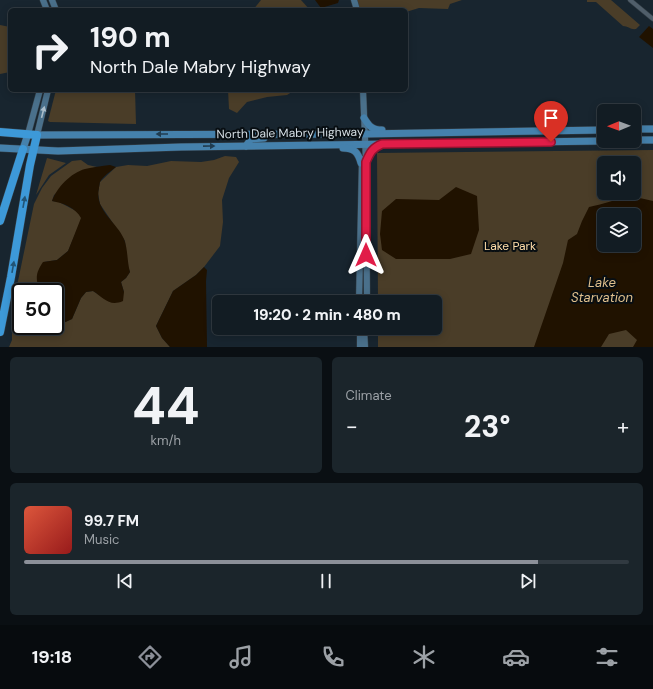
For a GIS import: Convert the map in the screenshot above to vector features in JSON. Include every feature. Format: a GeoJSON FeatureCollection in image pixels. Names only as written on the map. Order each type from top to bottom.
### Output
{"type":"FeatureCollection","features":[{"type":"Feature","properties":{"kind":"highway","name":"North Dale Mabry Highway"},"geometry":{"type":"LineString","coordinates":[[0,132],[37,135]]}},
{"type":"Feature","properties":{"kind":"highway"},"geometry":{"type":"LineString","coordinates":[[0,332],[37,135]]}},
{"type":"Feature","properties":{"kind":"highway"},"geometry":{"type":"LineString","coordinates":[[0,221],[22,149]]}},
{"type":"Feature","properties":{"kind":"main road"},"geometry":{"type":"LineString","coordinates":[[22,149],[28,134],[39,92]]}},
{"type":"Feature","properties":{"kind":"main road"},"geometry":{"type":"LineString","coordinates":[[37,135],[48,92]]}},
{"type":"Feature","properties":{"kind":"main road"},"geometry":{"type":"LineString","coordinates":[[363,92],[367,295]]}},
{"type":"Feature","properties":{"kind":"main road"},"geometry":{"type":"LineString","coordinates":[[364,118],[371,127],[378,130],[555,127],[597,128]]}},
{"type":"Feature","properties":{"kind":"main road"},"geometry":{"type":"LineString","coordinates":[[641,129],[653,129]]}},
{"type":"Feature","properties":{"kind":"main road","name":"North Dale Mabry Highway"},"geometry":{"type":"LineString","coordinates":[[37,135],[364,134],[597,130]]}},
{"type":"Feature","properties":{"kind":"main road"},"geometry":{"type":"LineString","coordinates":[[100,149],[108,146],[178,142],[185,139],[186,134]]}},
{"type":"Feature","properties":{"kind":"main road"},"geometry":{"type":"LineString","coordinates":[[246,146],[251,139],[299,137],[307,134]]}},
{"type":"Feature","properties":{"kind":"main road"},"geometry":{"type":"LineString","coordinates":[[537,142],[547,138],[597,137]]}},
{"type":"Feature","properties":{"kind":"main road"},"geometry":{"type":"LineString","coordinates":[[641,140],[653,140]]}},
{"type":"Feature","properties":{"kind":"main road","name":"North Dale Mabry Highway"},"geometry":{"type":"LineString","coordinates":[[0,148],[58,151],[267,145],[597,141]]}},
{"type":"Feature","properties":{"kind":"main road"},"geometry":{"type":"LineString","coordinates":[[359,295],[364,162],[372,150],[382,144]]}},
{"type":"Feature","properties":{"kind":"main road"},"geometry":{"type":"LineString","coordinates":[[267,145],[295,149],[352,149],[359,154],[364,162]]}},
{"type":"Feature","properties":{"kind":"main road"},"geometry":{"type":"LineString","coordinates":[[359,287],[363,295]]}},
{"type":"Feature","properties":{"kind":"main road"},"geometry":{"type":"LineString","coordinates":[[360,335],[360,347]]}},
{"type":"Feature","properties":{"kind":"main road"},"geometry":{"type":"LineString","coordinates":[[364,335],[365,347]]}},
{"type":"Feature","properties":{"kind":"main road"},"geometry":{"type":"LineString","coordinates":[[368,335],[368,347]]}},
{"type":"Feature","properties":{"kind":"street"},"geometry":{"type":"LineString","coordinates":[[630,0],[653,19]]}},
{"type":"Feature","properties":{"kind":"green space"},"geometry":{"type":"Polygon","coordinates":[[[261,0],[301,0],[308,8],[255,8],[261,0]]]}},
{"type":"Feature","properties":{"kind":"green space"},"geometry":{"type":"Polygon","coordinates":[[[356,0],[462,0],[450,4],[448,9],[419,8],[408,11],[408,8],[358,8],[356,0]]]}},
{"type":"Feature","properties":{"kind":"green space"},"geometry":{"type":"Polygon","coordinates":[[[587,0],[611,0],[640,25],[636,29],[623,26],[596,2],[587,2],[587,0]]]}},
{"type":"Feature","properties":{"kind":"green space"},"geometry":{"type":"Polygon","coordinates":[[[0,25],[8,27],[8,72],[0,74],[0,25]]]}},
{"type":"Feature","properties":{"kind":"green space"},"geometry":{"type":"Polygon","coordinates":[[[55,92],[135,92],[136,124],[48,121],[55,92]]]}},
{"type":"Feature","properties":{"kind":"green space"},"geometry":{"type":"Polygon","coordinates":[[[228,92],[292,92],[287,95],[267,97],[247,102],[237,113],[229,109],[228,92]]]}},
{"type":"Feature","properties":{"kind":"green space","name":"Lake Park"},"geometry":{"type":"Polygon","coordinates":[[[653,150],[653,347],[378,347],[378,335],[442,335],[442,295],[378,295],[377,153],[653,150]]]}},
{"type":"Feature","properties":{"kind":"green space"},"geometry":{"type":"Polygon","coordinates":[[[225,156],[236,157],[239,162],[229,178],[222,200],[223,222],[220,246],[196,275],[173,291],[156,326],[162,338],[170,347],[9,347],[12,340],[12,335],[64,335],[64,323],[72,319],[81,298],[86,292],[93,291],[99,295],[124,292],[121,282],[130,272],[127,264],[125,241],[100,204],[98,193],[100,182],[116,167],[128,165],[147,166],[171,161],[201,162],[214,160],[225,156]]]}},
{"type":"Feature","properties":{"kind":"green space"},"geometry":{"type":"Polygon","coordinates":[[[47,158],[66,163],[49,175],[36,195],[47,158]]]}},
{"type":"Feature","properties":{"kind":"green space"},"geometry":{"type":"Polygon","coordinates":[[[81,160],[88,165],[97,167],[84,170],[54,195],[52,201],[59,202],[78,212],[82,218],[68,251],[57,260],[44,262],[47,283],[18,283],[34,204],[42,188],[51,176],[72,161],[81,160]]]}},
{"type":"Feature","properties":{"kind":"water"},"geometry":{"type":"Polygon","coordinates":[[[315,0],[339,0],[338,3],[321,8],[315,0]]]}},
{"type":"Feature","properties":{"kind":"water"},"geometry":{"type":"Polygon","coordinates":[[[649,26],[653,29],[653,48],[639,37],[649,26]]]}},
{"type":"Feature","properties":{"kind":"water"},"geometry":{"type":"Polygon","coordinates":[[[110,165],[116,167],[101,180],[98,196],[103,209],[124,239],[130,272],[121,282],[124,292],[123,301],[114,303],[107,301],[93,291],[86,292],[81,298],[72,319],[64,323],[64,283],[38,283],[37,278],[43,262],[57,260],[68,251],[81,218],[76,211],[69,206],[52,201],[54,196],[65,181],[70,177],[80,171],[110,165]]]}},
{"type":"Feature","properties":{"kind":"water"},"geometry":{"type":"Polygon","coordinates":[[[456,187],[477,196],[479,230],[471,254],[450,259],[396,259],[382,250],[380,234],[382,211],[396,199],[439,200],[456,187]]]}},
{"type":"Feature","properties":{"kind":"water","name":"Lake Starvation"},"geometry":{"type":"Polygon","coordinates":[[[641,198],[653,201],[653,347],[633,347],[637,340],[626,330],[609,334],[601,347],[534,347],[563,263],[568,240],[577,234],[589,207],[616,200],[641,200],[641,198]]]}},
{"type":"Feature","properties":{"kind":"water"},"geometry":{"type":"Polygon","coordinates":[[[204,267],[207,270],[207,347],[170,347],[162,338],[156,326],[173,291],[196,275],[204,267]]]}},
{"type":"Feature","properties":{"kind":"route"},"geometry":{"type":"LineString","coordinates":[[366,255],[366,162],[369,154],[375,147],[382,144],[551,142]]}}]}
